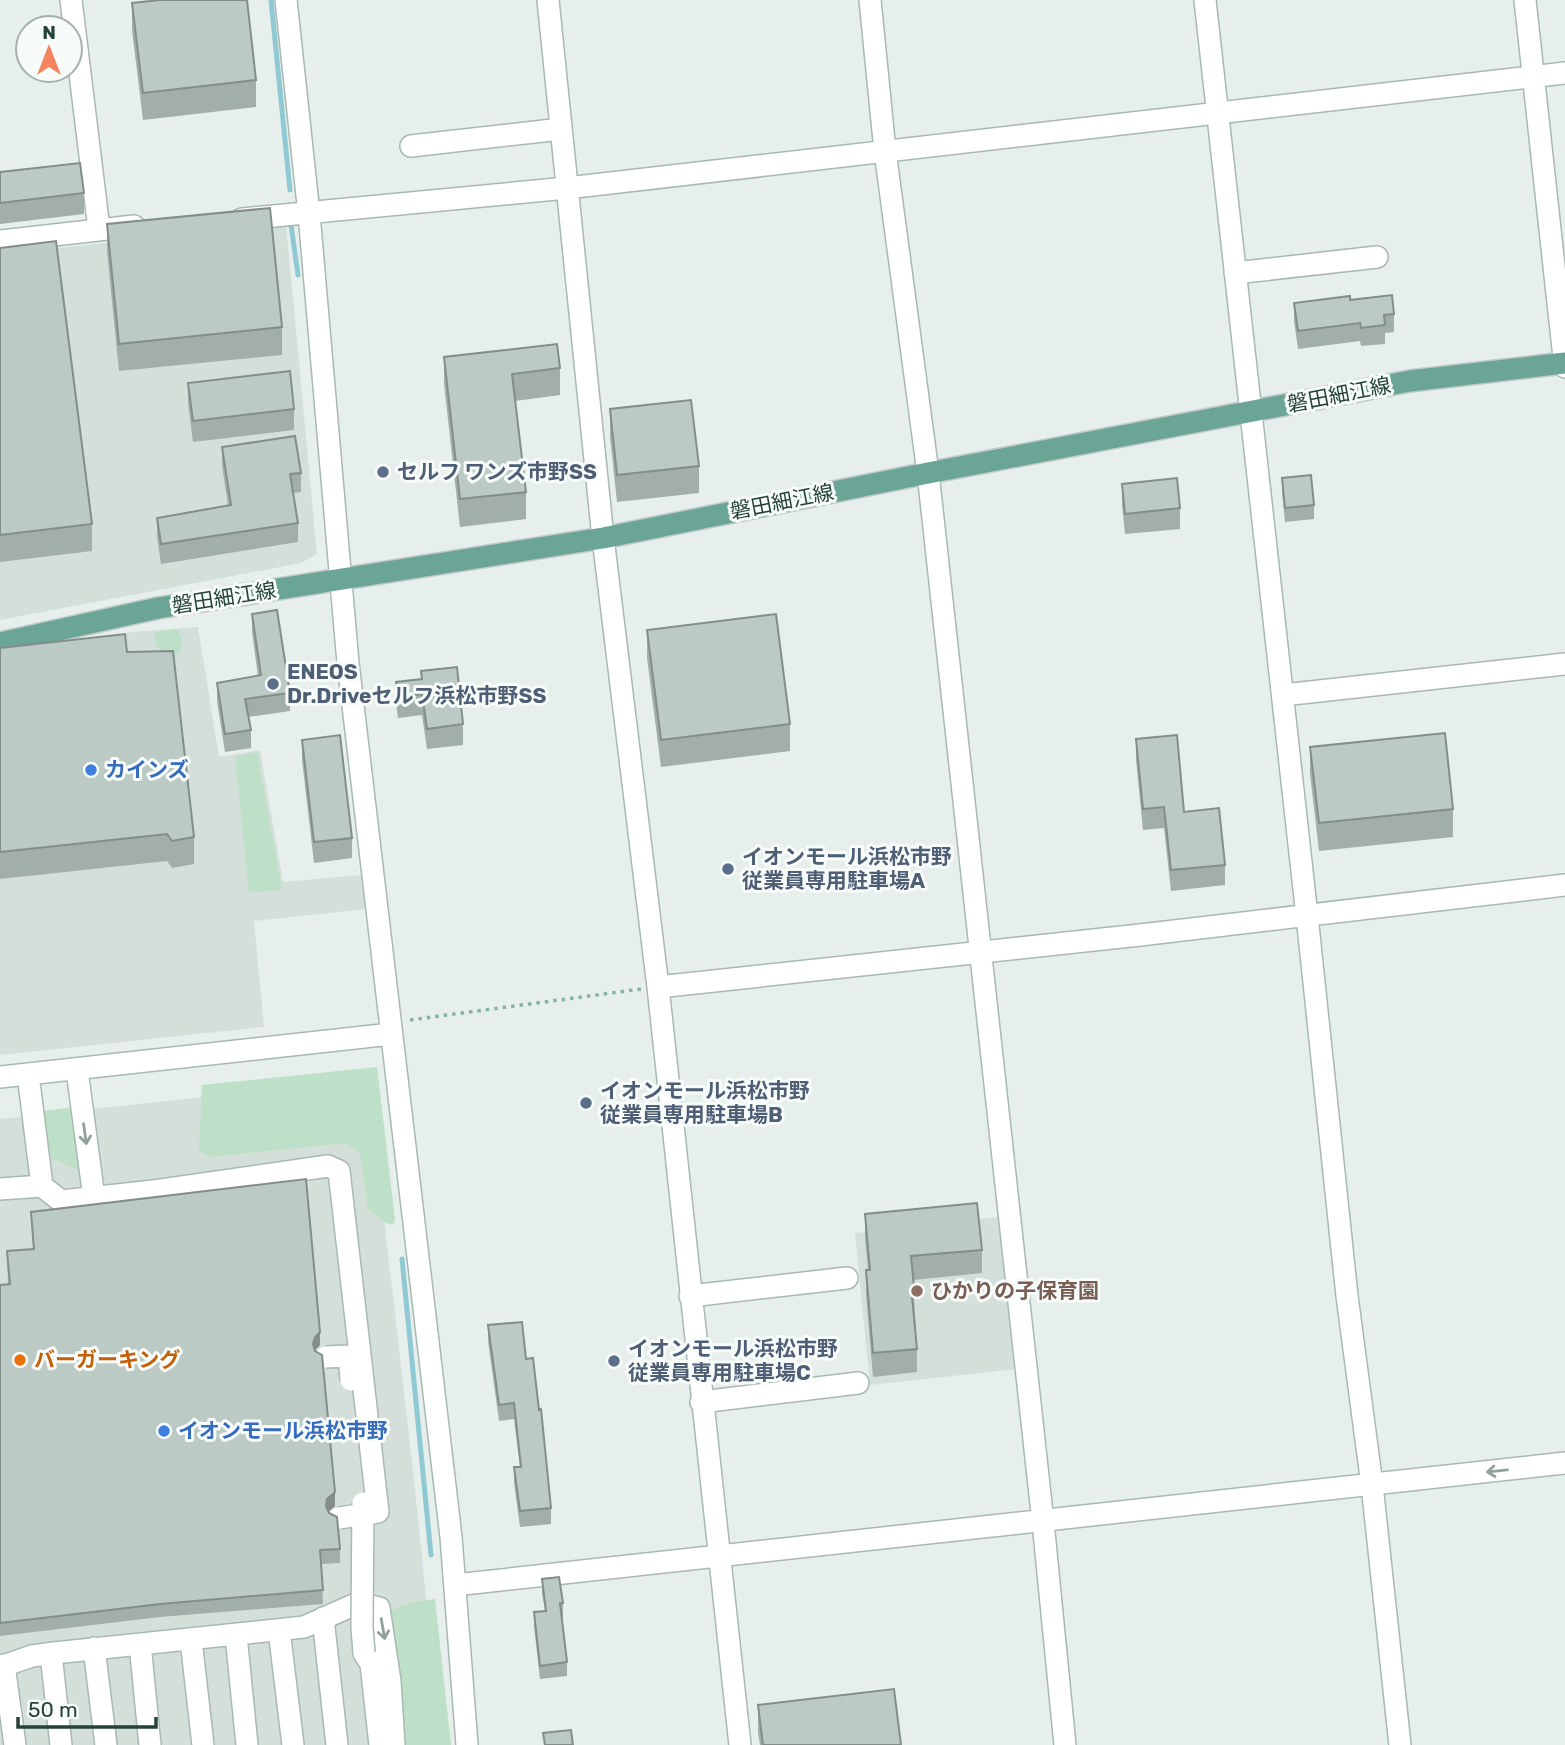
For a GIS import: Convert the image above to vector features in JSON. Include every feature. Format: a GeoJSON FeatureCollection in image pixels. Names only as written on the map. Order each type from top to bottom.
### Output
{"type":"FeatureCollection","features":[{"type":"Feature","properties":{"kind":"main road","name":"磐田細江線"},"geometry":{"type":"LineString","coordinates":[[0,643],[158,608],[603,538],[1410,381],[1565,365]]}},
{"type":"Feature","properties":{"kind":"street"},"geometry":{"type":"LineString","coordinates":[[71,0],[99,229]]}},
{"type":"Feature","properties":{"kind":"street"},"geometry":{"type":"LineString","coordinates":[[286,0],[309,214],[340,580],[455,1585],[467,1745]]}},
{"type":"Feature","properties":{"kind":"street"},"geometry":{"type":"LineString","coordinates":[[548,0],[603,538],[657,987],[740,1745]]}},
{"type":"Feature","properties":{"kind":"street"},"geometry":{"type":"LineString","coordinates":[[870,0],[885,151],[928,473],[1065,1745]]}},
{"type":"Feature","properties":{"kind":"street"},"geometry":{"type":"LineString","coordinates":[[1205,0],[1283,695],[1346,1296],[1372,1485],[1400,1745]]}},
{"type":"Feature","properties":{"kind":"street"},"geometry":{"type":"LineString","coordinates":[[1525,0],[1565,365]]}},
{"type":"Feature","properties":{"kind":"street"},"geometry":{"type":"LineString","coordinates":[[217,220],[309,214],[567,188],[1565,73]]}},
{"type":"Feature","properties":{"kind":"street"},"geometry":{"type":"LineString","coordinates":[[411,146],[561,128]]}},
{"type":"Feature","properties":{"kind":"street"},"geometry":{"type":"LineString","coordinates":[[0,241],[151,225]]}},
{"type":"Feature","properties":{"kind":"street"},"geometry":{"type":"LineString","coordinates":[[1235,273],[1377,257]]}},
{"type":"Feature","properties":{"kind":"street"},"geometry":{"type":"LineString","coordinates":[[1283,695],[1565,664]]}},
{"type":"Feature","properties":{"kind":"street"},"geometry":{"type":"LineString","coordinates":[[657,987],[1565,885]]}},
{"type":"Feature","properties":{"kind":"street"},"geometry":{"type":"LineString","coordinates":[[0,1077],[77,1070],[391,1028]]}},
{"type":"Feature","properties":{"kind":"street"},"geometry":{"type":"LineString","coordinates":[[77,1070],[94,1198]]}},
{"type":"Feature","properties":{"kind":"street"},"geometry":{"type":"LineString","coordinates":[[28,1074],[42,1186]]}},
{"type":"Feature","properties":{"kind":"street"},"geometry":{"type":"LineString","coordinates":[[0,1189],[42,1186],[61,1201],[154,1191],[328,1166],[340,1171],[378,1512],[339,1518]]}},
{"type":"Feature","properties":{"kind":"street"},"geometry":{"type":"LineString","coordinates":[[690,1296],[847,1278]]}},
{"type":"Feature","properties":{"kind":"street"},"geometry":{"type":"LineString","coordinates":[[326,1357],[349,1356],[363,1501],[364,1653],[371,1664],[380,1745]]}},
{"type":"Feature","properties":{"kind":"street"},"geometry":{"type":"LineString","coordinates":[[701,1402],[858,1383]]}},
{"type":"Feature","properties":{"kind":"street"},"geometry":{"type":"LineString","coordinates":[[455,1585],[1565,1463]]}},
{"type":"Feature","properties":{"kind":"street"},"geometry":{"type":"LineString","coordinates":[[15,1745],[2,1666],[32,1656],[304,1627],[358,1603],[379,1608],[390,1681],[394,1745]]}},
{"type":"Feature","properties":{"kind":"street"},"geometry":{"type":"LineString","coordinates":[[329,1615],[337,1745]]}},
{"type":"Feature","properties":{"kind":"street"},"geometry":{"type":"LineString","coordinates":[[279,1630],[293,1745]]}},
{"type":"Feature","properties":{"kind":"street"},"geometry":{"type":"LineString","coordinates":[[236,1635],[247,1745]]}},
{"type":"Feature","properties":{"kind":"street"},"geometry":{"type":"LineString","coordinates":[[191,1640],[203,1745]]}},
{"type":"Feature","properties":{"kind":"street"},"geometry":{"type":"LineString","coordinates":[[140,1644],[150,1745]]}},
{"type":"Feature","properties":{"kind":"street"},"geometry":{"type":"LineString","coordinates":[[94,1648],[106,1745]]}},
{"type":"Feature","properties":{"kind":"street"},"geometry":{"type":"LineString","coordinates":[[364,1653],[360,1661],[368,1745]]}},
{"type":"Feature","properties":{"kind":"street"},"geometry":{"type":"LineString","coordinates":[[51,1654],[61,1745]]}},
{"type":"Feature","properties":{"kind":"path"},"geometry":{"type":"LineString","coordinates":[[391,1028],[657,987]]}},
{"type":"Feature","properties":{"kind":"shaded area"},"geometry":{"type":"Polygon","coordinates":[[[286,224],[317,554],[301,563],[0,620],[0,254],[286,224]]]}},
{"type":"Feature","properties":{"kind":"shaded area"},"geometry":{"type":"Polygon","coordinates":[[[198,627],[219,757],[260,750],[283,882],[361,875],[367,909],[254,921],[264,1027],[0,1055],[0,659],[131,632],[198,627]]]}},
{"type":"Feature","properties":{"kind":"shaded area"},"geometry":{"type":"Polygon","coordinates":[[[368,1079],[414,1479],[441,1745],[0,1745],[0,1119],[368,1079]]]}},
{"type":"Feature","properties":{"kind":"shaded area"},"geometry":{"type":"Polygon","coordinates":[[[1000,1217],[1017,1369],[870,1385],[855,1233],[1000,1217]]]}},
{"type":"Feature","properties":{"kind":"green space"},"geometry":{"type":"Polygon","coordinates":[[[178,629],[182,640],[180,652],[174,657],[157,647],[154,632],[178,629]]]}},
{"type":"Feature","properties":{"kind":"green space"},"geometry":{"type":"Polygon","coordinates":[[[257,752],[282,890],[249,893],[235,756],[257,752]]]}},
{"type":"Feature","properties":{"kind":"green space"},"geometry":{"type":"Polygon","coordinates":[[[377,1067],[395,1219],[393,1225],[368,1209],[360,1153],[345,1143],[211,1157],[199,1151],[202,1085],[377,1067]]]}},
{"type":"Feature","properties":{"kind":"green space"},"geometry":{"type":"Polygon","coordinates":[[[76,1107],[83,1172],[44,1155],[41,1111],[76,1107]]]}},
{"type":"Feature","properties":{"kind":"green space"},"geometry":{"type":"Polygon","coordinates":[[[435,1599],[451,1745],[405,1745],[387,1615],[403,1605],[435,1599]]]}},
{"type":"Feature","properties":{"kind":"building"},"geometry":{"type":"Polygon","coordinates":[[[160,0],[247,0],[256,80],[143,93],[132,3],[160,0]]]}},
{"type":"Feature","properties":{"kind":"building"},"geometry":{"type":"Polygon","coordinates":[[[80,163],[84,193],[0,203],[0,172],[80,163]]]}},
{"type":"Feature","properties":{"kind":"building"},"geometry":{"type":"Polygon","coordinates":[[[270,208],[282,327],[119,344],[107,224],[270,208]]]}},
{"type":"Feature","properties":{"kind":"building"},"geometry":{"type":"Polygon","coordinates":[[[56,241],[92,524],[0,535],[0,248],[56,241]]]}},
{"type":"Feature","properties":{"kind":"building"},"geometry":{"type":"Polygon","coordinates":[[[1392,295],[1394,314],[1384,315],[1385,325],[1361,328],[1360,323],[1298,331],[1294,303],[1350,296],[1350,300],[1392,295]]]}},
{"type":"Feature","properties":{"kind":"building"},"geometry":{"type":"Polygon","coordinates":[[[557,344],[560,368],[512,374],[526,492],[460,499],[444,357],[557,344]]]}},
{"type":"Feature","properties":{"kind":"building"},"geometry":{"type":"Polygon","coordinates":[[[290,371],[294,409],[193,421],[188,383],[290,371]]]}},
{"type":"Feature","properties":{"kind":"building"},"geometry":{"type":"Polygon","coordinates":[[[691,400],[699,466],[617,475],[610,409],[691,400]]]}},
{"type":"Feature","properties":{"kind":"building"},"geometry":{"type":"Polygon","coordinates":[[[295,436],[301,473],[290,474],[298,523],[161,544],[157,518],[231,505],[222,447],[295,436]]]}},
{"type":"Feature","properties":{"kind":"building"},"geometry":{"type":"Polygon","coordinates":[[[1311,475],[1314,505],[1285,508],[1282,478],[1311,475]]]}},
{"type":"Feature","properties":{"kind":"building"},"geometry":{"type":"Polygon","coordinates":[[[1177,478],[1180,508],[1125,514],[1122,484],[1177,478]]]}},
{"type":"Feature","properties":{"kind":"building"},"geometry":{"type":"Polygon","coordinates":[[[277,610],[290,693],[245,699],[251,730],[225,734],[217,683],[261,675],[252,614],[277,610]]]}},
{"type":"Feature","properties":{"kind":"building"},"geometry":{"type":"Polygon","coordinates":[[[776,614],[790,724],[661,740],[647,630],[776,614]]]}},
{"type":"Feature","properties":{"kind":"building","name":"カインズ"},"geometry":{"type":"Polygon","coordinates":[[[125,634],[127,652],[173,651],[194,837],[172,841],[167,834],[0,852],[0,648],[125,634]]]}},
{"type":"Feature","properties":{"kind":"building"},"geometry":{"type":"Polygon","coordinates":[[[457,667],[463,724],[427,729],[422,694],[398,697],[396,682],[422,679],[421,671],[457,667]]]}},
{"type":"Feature","properties":{"kind":"building"},"geometry":{"type":"Polygon","coordinates":[[[1445,733],[1453,809],[1319,823],[1310,747],[1445,733]]]}},
{"type":"Feature","properties":{"kind":"building"},"geometry":{"type":"Polygon","coordinates":[[[340,735],[352,838],[314,842],[302,740],[340,735]]]}},
{"type":"Feature","properties":{"kind":"building"},"geometry":{"type":"Polygon","coordinates":[[[1177,735],[1184,812],[1219,808],[1225,865],[1171,870],[1164,807],[1143,809],[1136,739],[1177,735]]]}},
{"type":"Feature","properties":{"kind":"building","name":"イオンモール浜松市野"},"geometry":{"type":"Polygon","coordinates":[[[306,1179],[320,1332],[313,1344],[315,1351],[322,1355],[335,1492],[327,1499],[326,1506],[329,1513],[337,1517],[340,1549],[320,1550],[323,1590],[160,1604],[0,1623],[0,1285],[10,1284],[7,1251],[34,1249],[31,1212],[306,1179]]]}},
{"type":"Feature","properties":{"kind":"building"},"geometry":{"type":"Polygon","coordinates":[[[977,1203],[982,1250],[911,1256],[917,1349],[873,1353],[866,1270],[870,1270],[865,1214],[977,1203]]]}},
{"type":"Feature","properties":{"kind":"building"},"geometry":{"type":"Polygon","coordinates":[[[522,1322],[526,1359],[533,1358],[539,1410],[541,1409],[551,1508],[520,1511],[514,1467],[521,1467],[514,1403],[499,1405],[488,1325],[522,1322]]]}},
{"type":"Feature","properties":{"kind":"building"},"geometry":{"type":"Polygon","coordinates":[[[559,1577],[567,1662],[540,1666],[534,1612],[546,1611],[542,1579],[559,1577]]]}},
{"type":"Feature","properties":{"kind":"building"},"geometry":{"type":"Polygon","coordinates":[[[894,1689],[901,1745],[763,1745],[758,1705],[894,1689]]]}},
{"type":"Feature","properties":{"kind":"building"},"geometry":{"type":"Polygon","coordinates":[[[571,1730],[573,1745],[545,1745],[543,1733],[571,1730]]]}},
{"type":"Feature","properties":{"kind":"waterway"},"geometry":{"type":"LineString","coordinates":[[271,0],[290,190]]}},
{"type":"Feature","properties":{"kind":"waterway"},"geometry":{"type":"LineString","coordinates":[[291,225],[298,275]]}},
{"type":"Feature","properties":{"kind":"waterway"},"geometry":{"type":"LineString","coordinates":[[402,1259],[431,1555]]}},
{"type":"Feature","properties":{"kind":"place","name":"セルフ ワンズ市野SS"},"geometry":{"type":"Point","coordinates":[383,472]}},
{"type":"Feature","properties":{"kind":"place","name":"ENEOS Dr.Driveセルフ浜松市野SS"},"geometry":{"type":"Point","coordinates":[273,684]}},
{"type":"Feature","properties":{"kind":"place","name":"カインズ"},"geometry":{"type":"Point","coordinates":[91,770]}},
{"type":"Feature","properties":{"kind":"place","name":"イオンモール浜松市野 従業員専用駐車場A"},"geometry":{"type":"Point","coordinates":[728,869]}},
{"type":"Feature","properties":{"kind":"place","name":"イオンモール浜松市野 従業員専用駐車場B"},"geometry":{"type":"Point","coordinates":[586,1103]}},
{"type":"Feature","properties":{"kind":"place","name":"ひかりの子保育園"},"geometry":{"type":"Point","coordinates":[917,1291]}},
{"type":"Feature","properties":{"kind":"place","name":"バーガーキング"},"geometry":{"type":"Point","coordinates":[20,1360]}},
{"type":"Feature","properties":{"kind":"place","name":"イオンモール浜松市野 従業員専用駐車場C"},"geometry":{"type":"Point","coordinates":[614,1361]}},
{"type":"Feature","properties":{"kind":"place","name":"イオンモール浜松市野"},"geometry":{"type":"Point","coordinates":[164,1431]}}]}
